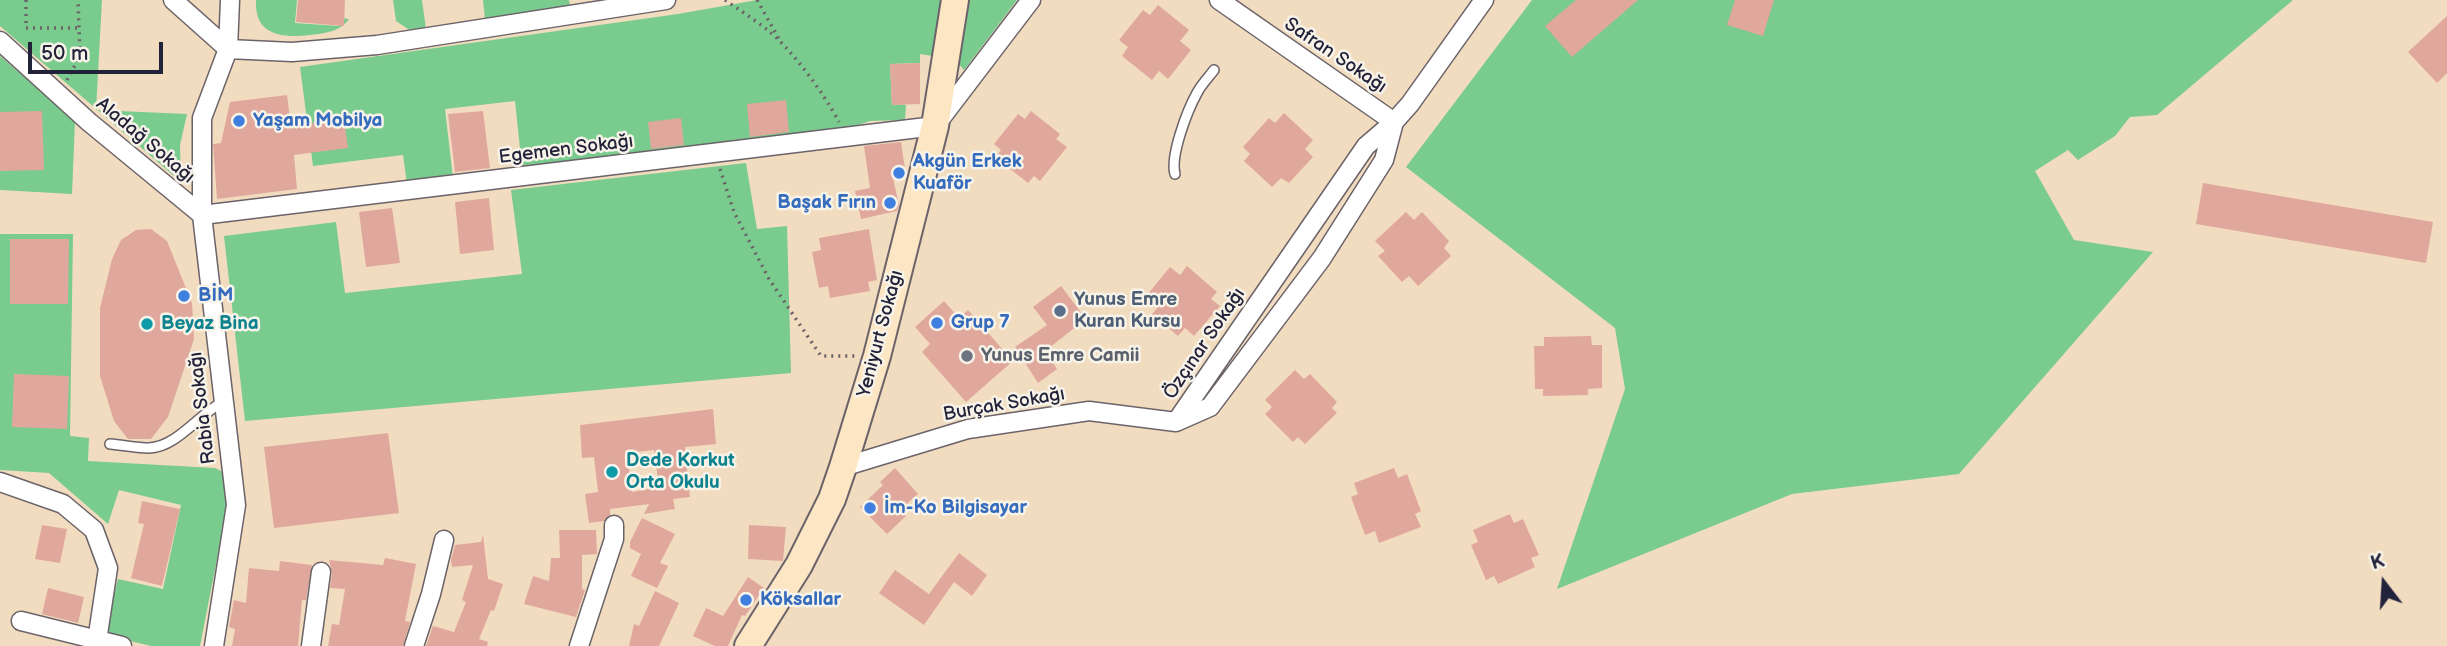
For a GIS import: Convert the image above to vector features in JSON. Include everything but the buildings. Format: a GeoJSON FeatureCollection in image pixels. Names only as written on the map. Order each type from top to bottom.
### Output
{"type":"FeatureCollection","features":[{"type":"Feature","properties":{"kind":"street"},"geometry":{"type":"LineString","coordinates":[[173,0],[228,50],[292,52],[377,45],[666,0]]}},
{"type":"Feature","properties":{"kind":"street","name":"Rabia Sokağı"},"geometry":{"type":"LineString","coordinates":[[214,646],[236,505],[202,215],[202,118],[228,50],[230,0]]}},
{"type":"Feature","properties":{"kind":"street","name":"Yeniyurt Sokağı"},"geometry":{"type":"LineString","coordinates":[[748,646],[799,565],[832,499],[843,467],[877,356],[935,126],[954,0]]}},
{"type":"Feature","properties":{"kind":"street"},"geometry":{"type":"LineString","coordinates":[[935,126],[1031,0]]}},
{"type":"Feature","properties":{"kind":"street","name":"Safran Sokağı"},"geometry":{"type":"LineString","coordinates":[[1219,0],[1394,121]]}},
{"type":"Feature","properties":{"kind":"street","name":"Özçınar Sokağı"},"geometry":{"type":"LineString","coordinates":[[1176,422],[1366,146],[1410,104],[1484,0]]}},
{"type":"Feature","properties":{"kind":"street","name":"Aladağ Sokağı"},"geometry":{"type":"LineString","coordinates":[[0,41],[202,215]]}},
{"type":"Feature","properties":{"kind":"street","name":"Özçınar Sokağı"},"geometry":{"type":"LineString","coordinates":[[1176,422],[1209,407],[1322,258],[1384,160],[1394,121]]}},
{"type":"Feature","properties":{"kind":"street","name":"Egemen Sokağı"},"geometry":{"type":"LineString","coordinates":[[202,215],[935,126]]}},
{"type":"Feature","properties":{"kind":"street","name":"Burçak Sokağı"},"geometry":{"type":"LineString","coordinates":[[843,467],[968,429],[1089,411],[1176,422]]}},
{"type":"Feature","properties":{"kind":"street"},"geometry":{"type":"LineString","coordinates":[[0,482],[64,504],[94,530],[108,568],[97,641]]}},
{"type":"Feature","properties":{"kind":"street"},"geometry":{"type":"LineString","coordinates":[[579,646],[614,539],[614,525]]}},
{"type":"Feature","properties":{"kind":"street"},"geometry":{"type":"LineString","coordinates":[[414,646],[431,594],[444,540]]}},
{"type":"Feature","properties":{"kind":"street"},"geometry":{"type":"LineString","coordinates":[[312,646],[321,572]]}},
{"type":"Feature","properties":{"kind":"street"},"geometry":{"type":"LineString","coordinates":[[20,621],[122,646]]}},
{"type":"Feature","properties":{"kind":"lane"},"geometry":{"type":"LineString","coordinates":[[1175,174],[1173,166],[1185,122],[1198,91],[1214,70]]}},
{"type":"Feature","properties":{"kind":"lane"},"geometry":{"type":"LineString","coordinates":[[110,444],[150,448],[165,444],[177,438],[209,409],[224,401]]}},
{"type":"Feature","properties":{"kind":"path"},"geometry":{"type":"LineString","coordinates":[[26,0],[26,28],[79,28]]}},
{"type":"Feature","properties":{"kind":"path"},"geometry":{"type":"LineString","coordinates":[[56,92],[70,77],[80,56],[78,0]]}},
{"type":"Feature","properties":{"kind":"path"},"geometry":{"type":"LineString","coordinates":[[725,0],[782,44],[828,101],[847,137]]}},
{"type":"Feature","properties":{"kind":"path"},"geometry":{"type":"LineString","coordinates":[[757,0],[782,44]]}},
{"type":"Feature","properties":{"kind":"path"},"geometry":{"type":"LineString","coordinates":[[715,154],[734,212],[769,279],[821,356],[877,356]]}},
{"type":"Feature","properties":{"kind":"green space"},"geometry":{"type":"Polygon","coordinates":[[[0,0],[102,0],[96,109],[0,26],[0,0]]]}},
{"type":"Feature","properties":{"kind":"green space"},"geometry":{"type":"Polygon","coordinates":[[[256,0],[297,0],[295,23],[339,26],[340,18],[349,19],[341,27],[327,32],[300,36],[281,35],[265,28],[260,21],[256,0]]]}},
{"type":"Feature","properties":{"kind":"green space"},"geometry":{"type":"Polygon","coordinates":[[[393,0],[422,0],[426,29],[411,31],[396,21],[393,0]]]}},
{"type":"Feature","properties":{"kind":"green space"},"geometry":{"type":"Polygon","coordinates":[[[483,0],[569,0],[570,6],[485,20],[483,0]]]}},
{"type":"Feature","properties":{"kind":"green space"},"geometry":{"type":"Polygon","coordinates":[[[757,0],[947,0],[939,57],[920,54],[920,63],[890,64],[892,104],[906,105],[905,120],[870,121],[850,128],[522,168],[515,101],[445,109],[453,178],[407,184],[403,155],[313,166],[300,67],[678,14],[757,0]]]}},
{"type":"Feature","properties":{"kind":"green space"},"geometry":{"type":"Polygon","coordinates":[[[968,0],[1017,0],[964,70],[957,62],[968,0]]]}},
{"type":"Feature","properties":{"kind":"green space"},"geometry":{"type":"Polygon","coordinates":[[[1532,0],[2293,0],[2157,115],[2130,117],[2115,136],[2078,160],[2068,150],[2035,171],[2074,240],[2153,252],[1959,474],[1792,494],[1557,589],[1625,389],[1615,328],[1406,167],[1532,0]]]}},
{"type":"Feature","properties":{"kind":"green space"},"geometry":{"type":"Polygon","coordinates":[[[0,56],[75,121],[72,194],[0,190],[0,56]]]}},
{"type":"Feature","properties":{"kind":"green space"},"geometry":{"type":"Polygon","coordinates":[[[98,110],[187,114],[180,145],[181,182],[98,110]]]}},
{"type":"Feature","properties":{"kind":"green space"},"geometry":{"type":"Polygon","coordinates":[[[746,163],[757,229],[787,226],[791,373],[245,421],[224,236],[336,222],[345,293],[522,274],[511,190],[746,163]]]}},
{"type":"Feature","properties":{"kind":"green space"},"geometry":{"type":"Polygon","coordinates":[[[0,234],[73,234],[70,436],[89,438],[88,461],[215,468],[223,472],[226,513],[200,646],[151,646],[109,636],[105,626],[118,579],[163,589],[181,505],[119,490],[108,524],[49,473],[0,470],[0,234]]]}},
{"type":"Feature","properties":{"kind":"place","name":"Yaşam Mobilya"},"geometry":{"type":"Point","coordinates":[239,121]}},
{"type":"Feature","properties":{"kind":"place","name":"Akgün Erkek Kuaför"},"geometry":{"type":"Point","coordinates":[899,173]}},
{"type":"Feature","properties":{"kind":"place","name":"Başak Fırın"},"geometry":{"type":"Point","coordinates":[890,203]}},
{"type":"Feature","properties":{"kind":"place","name":"BİM"},"geometry":{"type":"Point","coordinates":[184,296]}},
{"type":"Feature","properties":{"kind":"place","name":"Yunus Emre Kuran Kursu"},"geometry":{"type":"Point","coordinates":[1060,311]}},
{"type":"Feature","properties":{"kind":"place","name":"Grup 7"},"geometry":{"type":"Point","coordinates":[937,323]}},
{"type":"Feature","properties":{"kind":"place","name":"Beyaz Bina"},"geometry":{"type":"Point","coordinates":[147,324]}},
{"type":"Feature","properties":{"kind":"place","name":"Yunus Emre Camii"},"geometry":{"type":"Point","coordinates":[967,356]}},
{"type":"Feature","properties":{"kind":"place","name":"Dede Korkut Orta Okulu"},"geometry":{"type":"Point","coordinates":[612,472]}},
{"type":"Feature","properties":{"kind":"place","name":"İm-Ko Bilgisayar"},"geometry":{"type":"Point","coordinates":[870,508]}},
{"type":"Feature","properties":{"kind":"place","name":"Köksallar"},"geometry":{"type":"Point","coordinates":[746,600]}}]}
